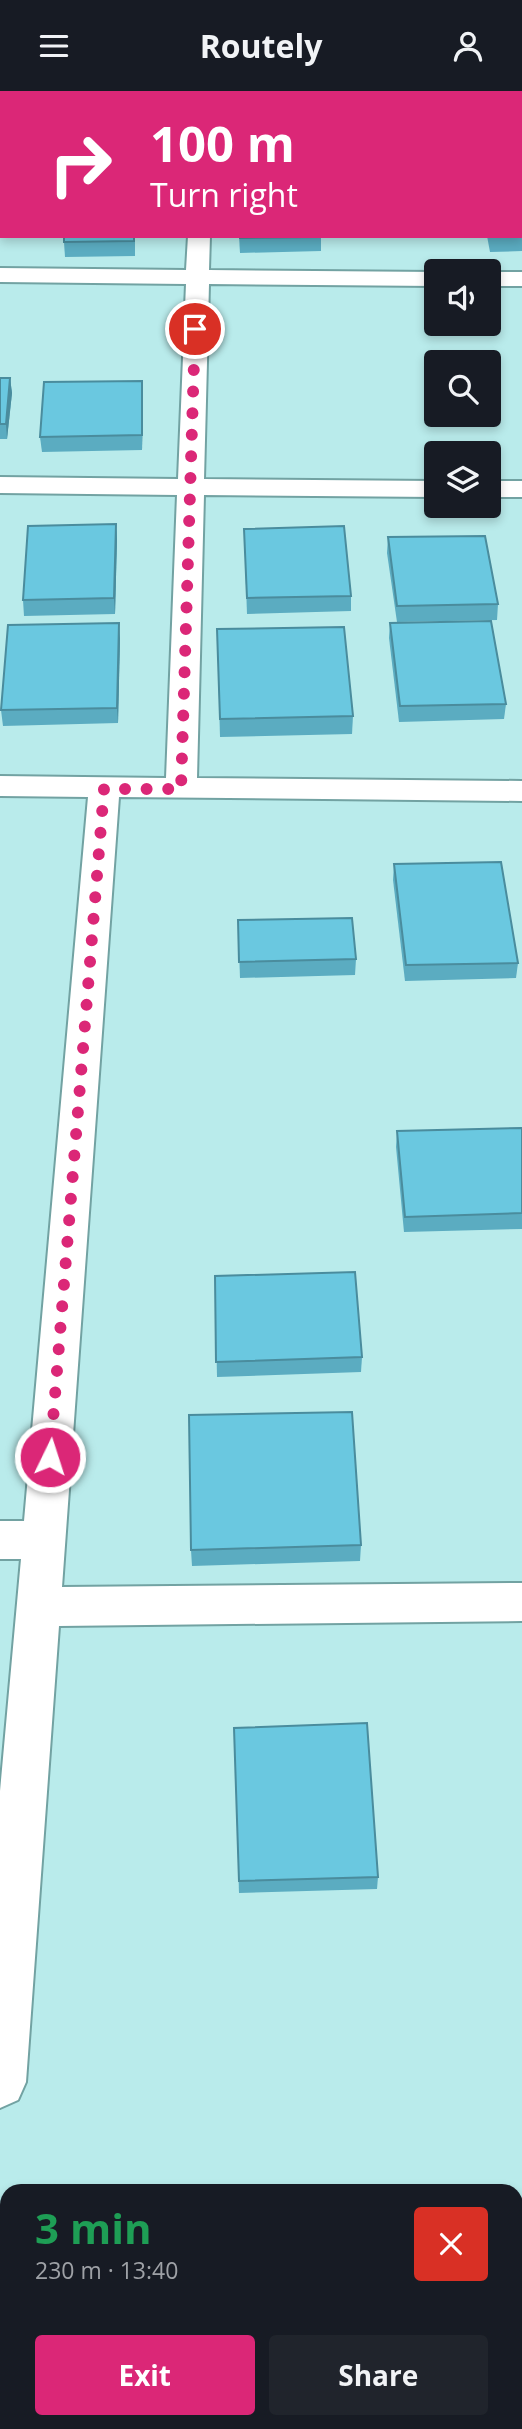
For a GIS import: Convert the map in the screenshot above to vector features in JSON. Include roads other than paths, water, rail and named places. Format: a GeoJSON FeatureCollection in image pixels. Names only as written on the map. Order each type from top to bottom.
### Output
{"type":"FeatureCollection","features":[{"type":"Feature","properties":{"kind":"street"},"geometry":{"type":"LineString","coordinates":[[181,789],[199,238]]}},
{"type":"Feature","properties":{"kind":"street"},"geometry":{"type":"LineString","coordinates":[[0,275],[424,279]]}},
{"type":"Feature","properties":{"kind":"street"},"geometry":{"type":"LineString","coordinates":[[501,279],[522,279]]}},
{"type":"Feature","properties":{"kind":"street"},"geometry":{"type":"LineString","coordinates":[[0,485],[424,489]]}},
{"type":"Feature","properties":{"kind":"street"},"geometry":{"type":"LineString","coordinates":[[501,489],[522,489]]}},
{"type":"Feature","properties":{"kind":"street"},"geometry":{"type":"LineString","coordinates":[[0,786],[522,792]]}},
{"type":"Feature","properties":{"kind":"street"},"geometry":{"type":"LineString","coordinates":[[0,2082],[104,789]]}},
{"type":"Feature","properties":{"kind":"street"},"geometry":{"type":"LineString","coordinates":[[0,1540],[43,1541]]}},
{"type":"Feature","properties":{"kind":"street"},"geometry":{"type":"LineString","coordinates":[[38,1607],[522,1602]]}}]}
